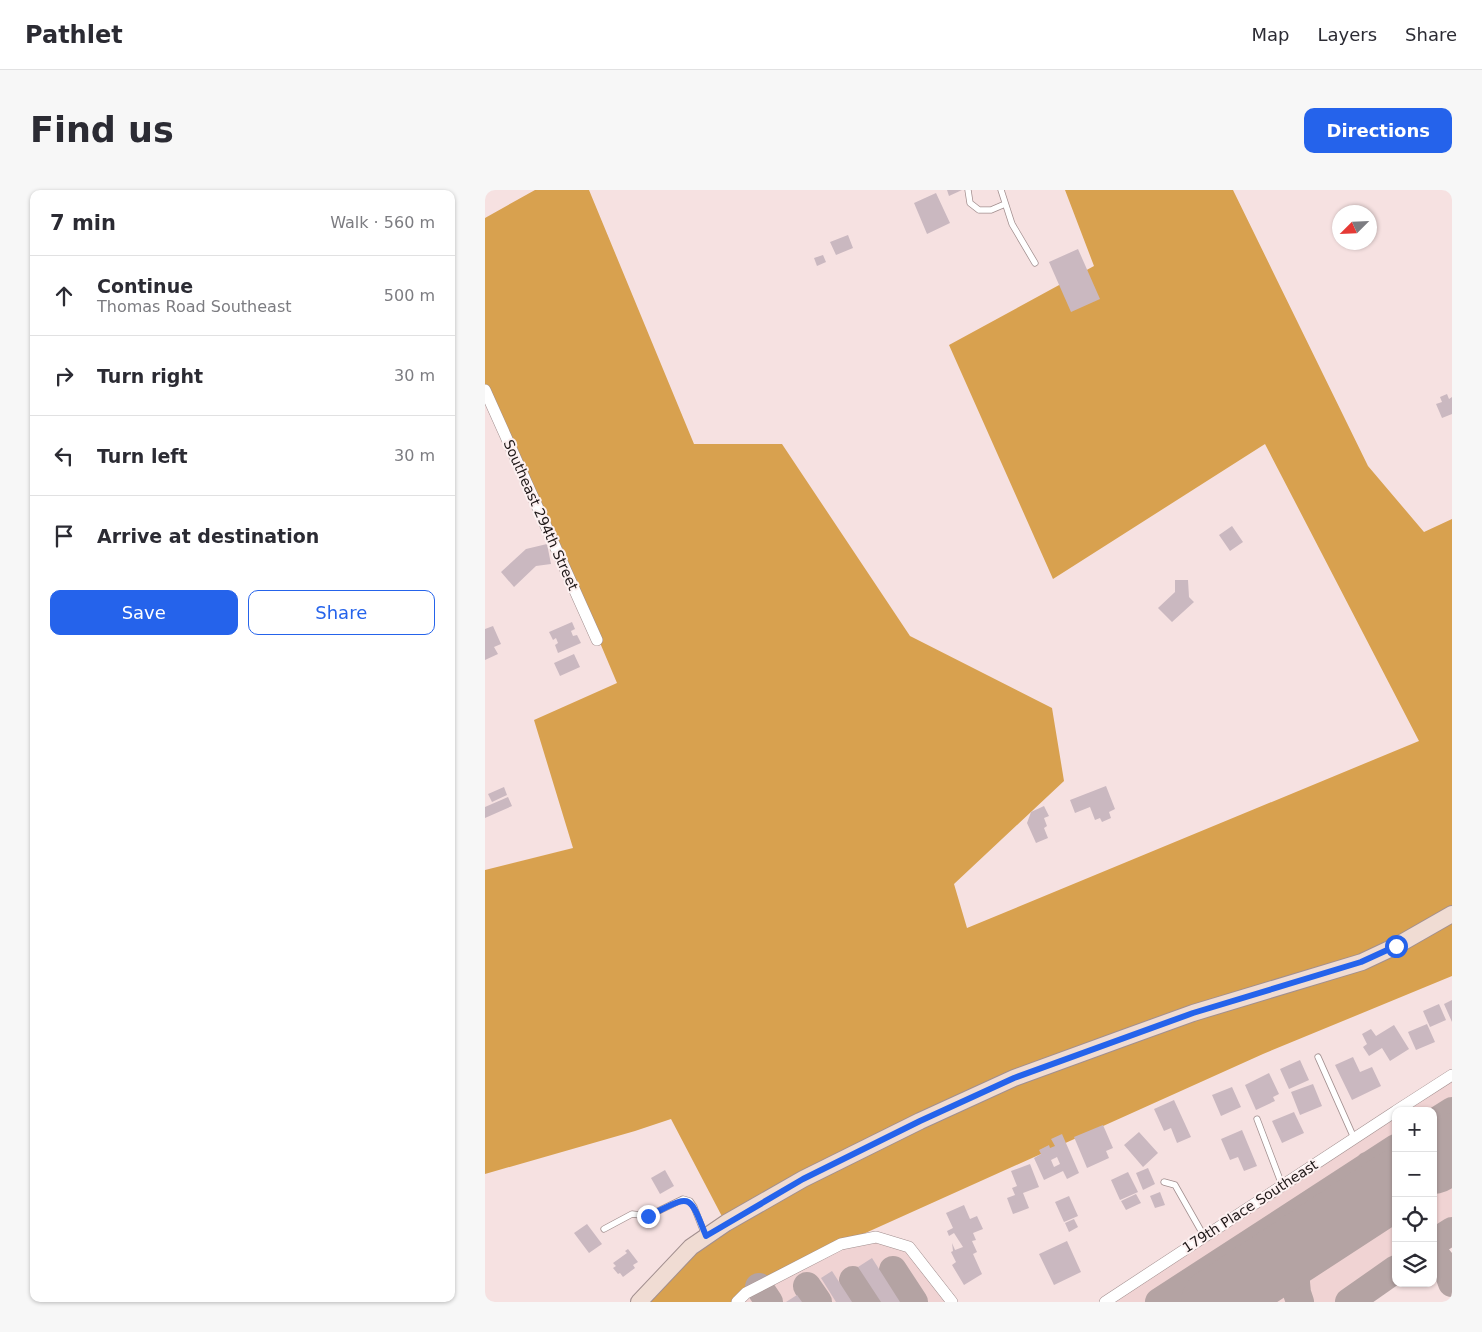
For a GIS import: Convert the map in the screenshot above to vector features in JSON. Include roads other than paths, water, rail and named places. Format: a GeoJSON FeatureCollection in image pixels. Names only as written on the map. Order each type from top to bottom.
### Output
{"type":"FeatureCollection","features":[{"type":"Feature","properties":{"kind":"street","name":"Southeast 294th Street"},"geometry":{"type":"LineString","coordinates":[[485,390],[597,640]]}},
{"type":"Feature","properties":{"kind":"street"},"geometry":{"type":"LineString","coordinates":[[639,1302],[691,1246],[706,1236],[803,1179],[920,1121],[1014,1078],[1193,1013],[1361,962],[1418,934],[1452,914]]}},
{"type":"Feature","properties":{"kind":"street","name":"179th Place Southeast"},"geometry":{"type":"LineString","coordinates":[[1402,1107],[1452,1075]]}},
{"type":"Feature","properties":{"kind":"street","name":"179th Place Southeast"},"geometry":{"type":"LineString","coordinates":[[1105,1302],[1392,1114]]}},
{"type":"Feature","properties":{"kind":"street"},"geometry":{"type":"LineString","coordinates":[[737,1302],[746,1293],[841,1244],[876,1237],[909,1247],[952,1302]]}},
{"type":"Feature","properties":{"kind":"lane"},"geometry":{"type":"LineString","coordinates":[[968,190],[970,203],[979,210],[991,210],[1005,204]]}},
{"type":"Feature","properties":{"kind":"lane"},"geometry":{"type":"LineString","coordinates":[[1001,190],[1012,224],[1035,263]]}},
{"type":"Feature","properties":{"kind":"lane"},"geometry":{"type":"LineString","coordinates":[[1318,1057],[1354,1138]]}},
{"type":"Feature","properties":{"kind":"lane"},"geometry":{"type":"LineString","coordinates":[[1257,1119],[1282,1185]]}},
{"type":"Feature","properties":{"kind":"lane"},"geometry":{"type":"LineString","coordinates":[[1164,1182],[1175,1185],[1204,1236]]}},
{"type":"Feature","properties":{"kind":"lane"},"geometry":{"type":"LineString","coordinates":[[604,1229],[632,1214],[648,1216],[683,1200],[690,1201],[694,1207],[706,1236]]}}]}
